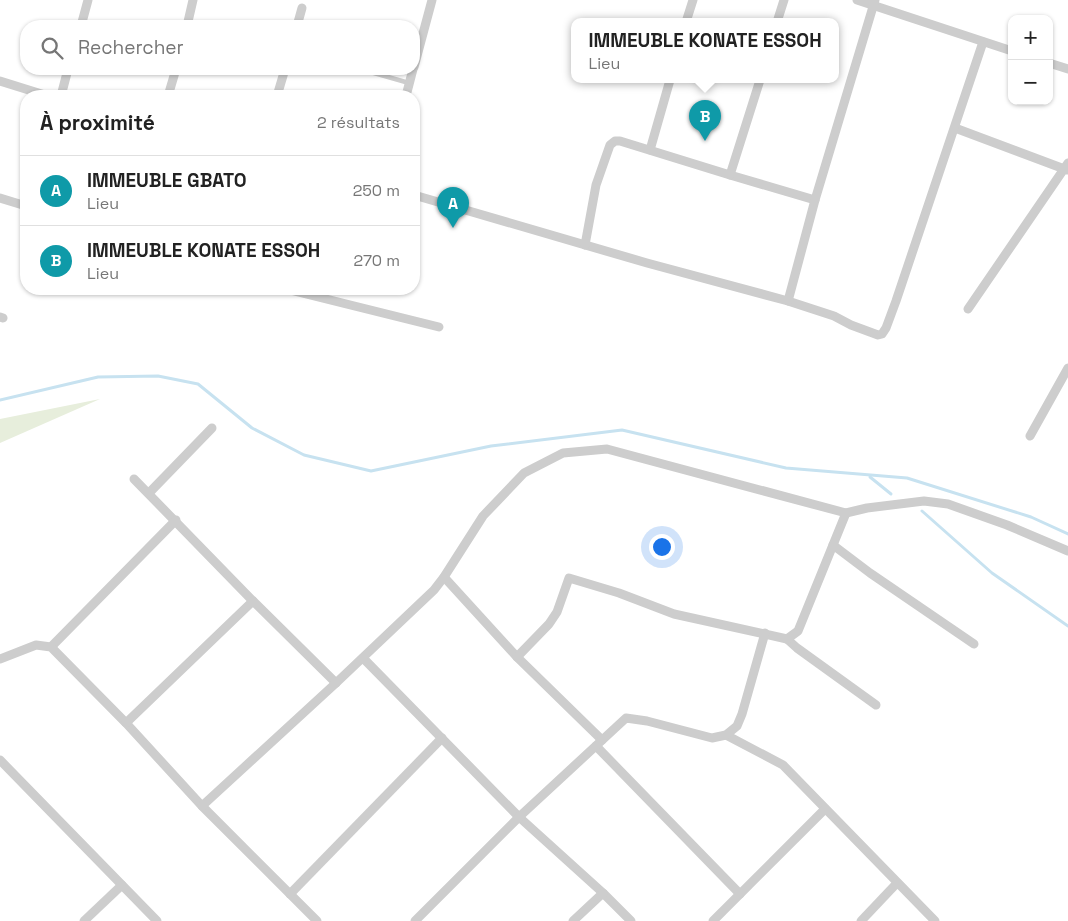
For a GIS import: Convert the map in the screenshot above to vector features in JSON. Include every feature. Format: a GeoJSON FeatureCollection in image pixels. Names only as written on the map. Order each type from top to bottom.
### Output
{"type":"FeatureCollection","features":[{"type":"Feature","properties":{"kind":"street"},"geometry":{"type":"LineString","coordinates":[[82,20],[88,0]]}},
{"type":"Feature","properties":{"kind":"street"},"geometry":{"type":"LineString","coordinates":[[188,20],[193,0]]}},
{"type":"Feature","properties":{"kind":"street"},"geometry":{"type":"LineString","coordinates":[[420,45],[432,0]]}},
{"type":"Feature","properties":{"kind":"street"},"geometry":{"type":"LineString","coordinates":[[687,18],[693,0]]}},
{"type":"Feature","properties":{"kind":"street"},"geometry":{"type":"LineString","coordinates":[[778,18],[784,0]]}},
{"type":"Feature","properties":{"kind":"street"},"geometry":{"type":"LineString","coordinates":[[858,0],[874,3],[1008,50]]}},
{"type":"Feature","properties":{"kind":"street"},"geometry":{"type":"LineString","coordinates":[[788,301],[815,200],[874,3]]}},
{"type":"Feature","properties":{"kind":"street"},"geometry":{"type":"LineString","coordinates":[[299,20],[302,8]]}},
{"type":"Feature","properties":{"kind":"street"},"geometry":{"type":"LineString","coordinates":[[420,197],[584,245],[788,301],[834,316],[851,325],[878,335],[882,334],[896,301],[983,42]]}},
{"type":"Feature","properties":{"kind":"street"},"geometry":{"type":"LineString","coordinates":[[1053,64],[1068,69]]}},
{"type":"Feature","properties":{"kind":"street"},"geometry":{"type":"LineString","coordinates":[[63,90],[66,75]]}},
{"type":"Feature","properties":{"kind":"street"},"geometry":{"type":"LineString","coordinates":[[170,90],[174,75]]}},
{"type":"Feature","properties":{"kind":"street"},"geometry":{"type":"LineString","coordinates":[[279,90],[283,75]]}},
{"type":"Feature","properties":{"kind":"street"},"geometry":{"type":"LineString","coordinates":[[408,90],[412,75]]}},
{"type":"Feature","properties":{"kind":"street"},"geometry":{"type":"LineString","coordinates":[[0,81],[29,90]]}},
{"type":"Feature","properties":{"kind":"street"},"geometry":{"type":"LineString","coordinates":[[650,150],[669,83]]}},
{"type":"Feature","properties":{"kind":"street"},"geometry":{"type":"LineString","coordinates":[[730,175],[759,83]]}},
{"type":"Feature","properties":{"kind":"street"},"geometry":{"type":"LineString","coordinates":[[955,128],[1066,167],[968,309]]}},
{"type":"Feature","properties":{"kind":"street"},"geometry":{"type":"LineString","coordinates":[[584,245],[596,185],[610,146],[620,141],[815,200]]}},
{"type":"Feature","properties":{"kind":"street"},"geometry":{"type":"LineString","coordinates":[[0,198],[20,204]]}},
{"type":"Feature","properties":{"kind":"street"},"geometry":{"type":"LineString","coordinates":[[310,295],[439,327]]}},
{"type":"Feature","properties":{"kind":"street"},"geometry":{"type":"LineString","coordinates":[[1030,436],[1068,368]]}},
{"type":"Feature","properties":{"kind":"street"},"geometry":{"type":"LineString","coordinates":[[148,493],[212,428]]}},
{"type":"Feature","properties":{"kind":"street"},"geometry":{"type":"LineString","coordinates":[[202,806],[336,684],[434,590],[483,516],[524,473],[562,453],[607,449],[846,513],[867,508],[924,501],[948,504],[1007,525],[1068,551]]}},
{"type":"Feature","properties":{"kind":"street"},"geometry":{"type":"LineString","coordinates":[[134,479],[176,520],[253,602],[336,684]]}},
{"type":"Feature","properties":{"kind":"street"},"geometry":{"type":"LineString","coordinates":[[787,639],[798,631],[846,513]]}},
{"type":"Feature","properties":{"kind":"street"},"geometry":{"type":"LineString","coordinates":[[51,647],[176,520]]}},
{"type":"Feature","properties":{"kind":"street"},"geometry":{"type":"LineString","coordinates":[[833,545],[870,573],[974,644]]}},
{"type":"Feature","properties":{"kind":"street"},"geometry":{"type":"LineString","coordinates":[[444,577],[740,894]]}},
{"type":"Feature","properties":{"kind":"street"},"geometry":{"type":"LineString","coordinates":[[518,657],[549,624],[557,612],[569,578],[619,593],[674,614],[787,639],[876,704]]}},
{"type":"Feature","properties":{"kind":"street"},"geometry":{"type":"LineString","coordinates":[[126,723],[253,602]]}},
{"type":"Feature","properties":{"kind":"street"},"geometry":{"type":"LineString","coordinates":[[415,921],[520,817],[626,718],[647,720],[712,738],[726,735],[737,726],[765,633]]}},
{"type":"Feature","properties":{"kind":"street"},"geometry":{"type":"LineString","coordinates":[[0,659],[36,645],[51,647],[126,723],[202,806],[317,921]]}},
{"type":"Feature","properties":{"kind":"street"},"geometry":{"type":"LineString","coordinates":[[363,658],[520,817],[631,921]]}},
{"type":"Feature","properties":{"kind":"street"},"geometry":{"type":"LineString","coordinates":[[726,735],[783,765],[935,921]]}},
{"type":"Feature","properties":{"kind":"street"},"geometry":{"type":"LineString","coordinates":[[290,894],[442,738]]}},
{"type":"Feature","properties":{"kind":"street"},"geometry":{"type":"LineString","coordinates":[[0,760],[157,921]]}},
{"type":"Feature","properties":{"kind":"street"},"geometry":{"type":"LineString","coordinates":[[713,921],[825,809]]}},
{"type":"Feature","properties":{"kind":"street"},"geometry":{"type":"LineString","coordinates":[[861,921],[897,882]]}},
{"type":"Feature","properties":{"kind":"street"},"geometry":{"type":"LineString","coordinates":[[84,921],[122,885]]}},
{"type":"Feature","properties":{"kind":"street"},"geometry":{"type":"LineString","coordinates":[[574,921],[602,893]]}},
{"type":"Feature","properties":{"kind":"lane"},"geometry":{"type":"LineString","coordinates":[[381,75],[410,83]]}},
{"type":"Feature","properties":{"kind":"green space"},"geometry":{"type":"Polygon","coordinates":[[[100,399],[0,443],[0,419],[100,399]]]}},
{"type":"Feature","properties":{"kind":"waterway"},"geometry":{"type":"LineString","coordinates":[[0,400],[98,377],[158,376],[198,384],[252,428],[304,455],[371,471],[491,446],[622,430],[786,468],[907,478],[1031,517],[1068,534]]}},
{"type":"Feature","properties":{"kind":"waterway"},"geometry":{"type":"LineString","coordinates":[[870,477],[891,494]]}},
{"type":"Feature","properties":{"kind":"waterway"},"geometry":{"type":"LineString","coordinates":[[922,511],[992,573],[1068,626]]}},
{"type":"Feature","properties":{"kind":"place","name":"IMMEUBLE KONATE ESSOH"},"geometry":{"type":"Point","coordinates":[705,141]}},
{"type":"Feature","properties":{"kind":"place","name":"IMMEUBLE GBATO"},"geometry":{"type":"Point","coordinates":[453,228]}}]}
